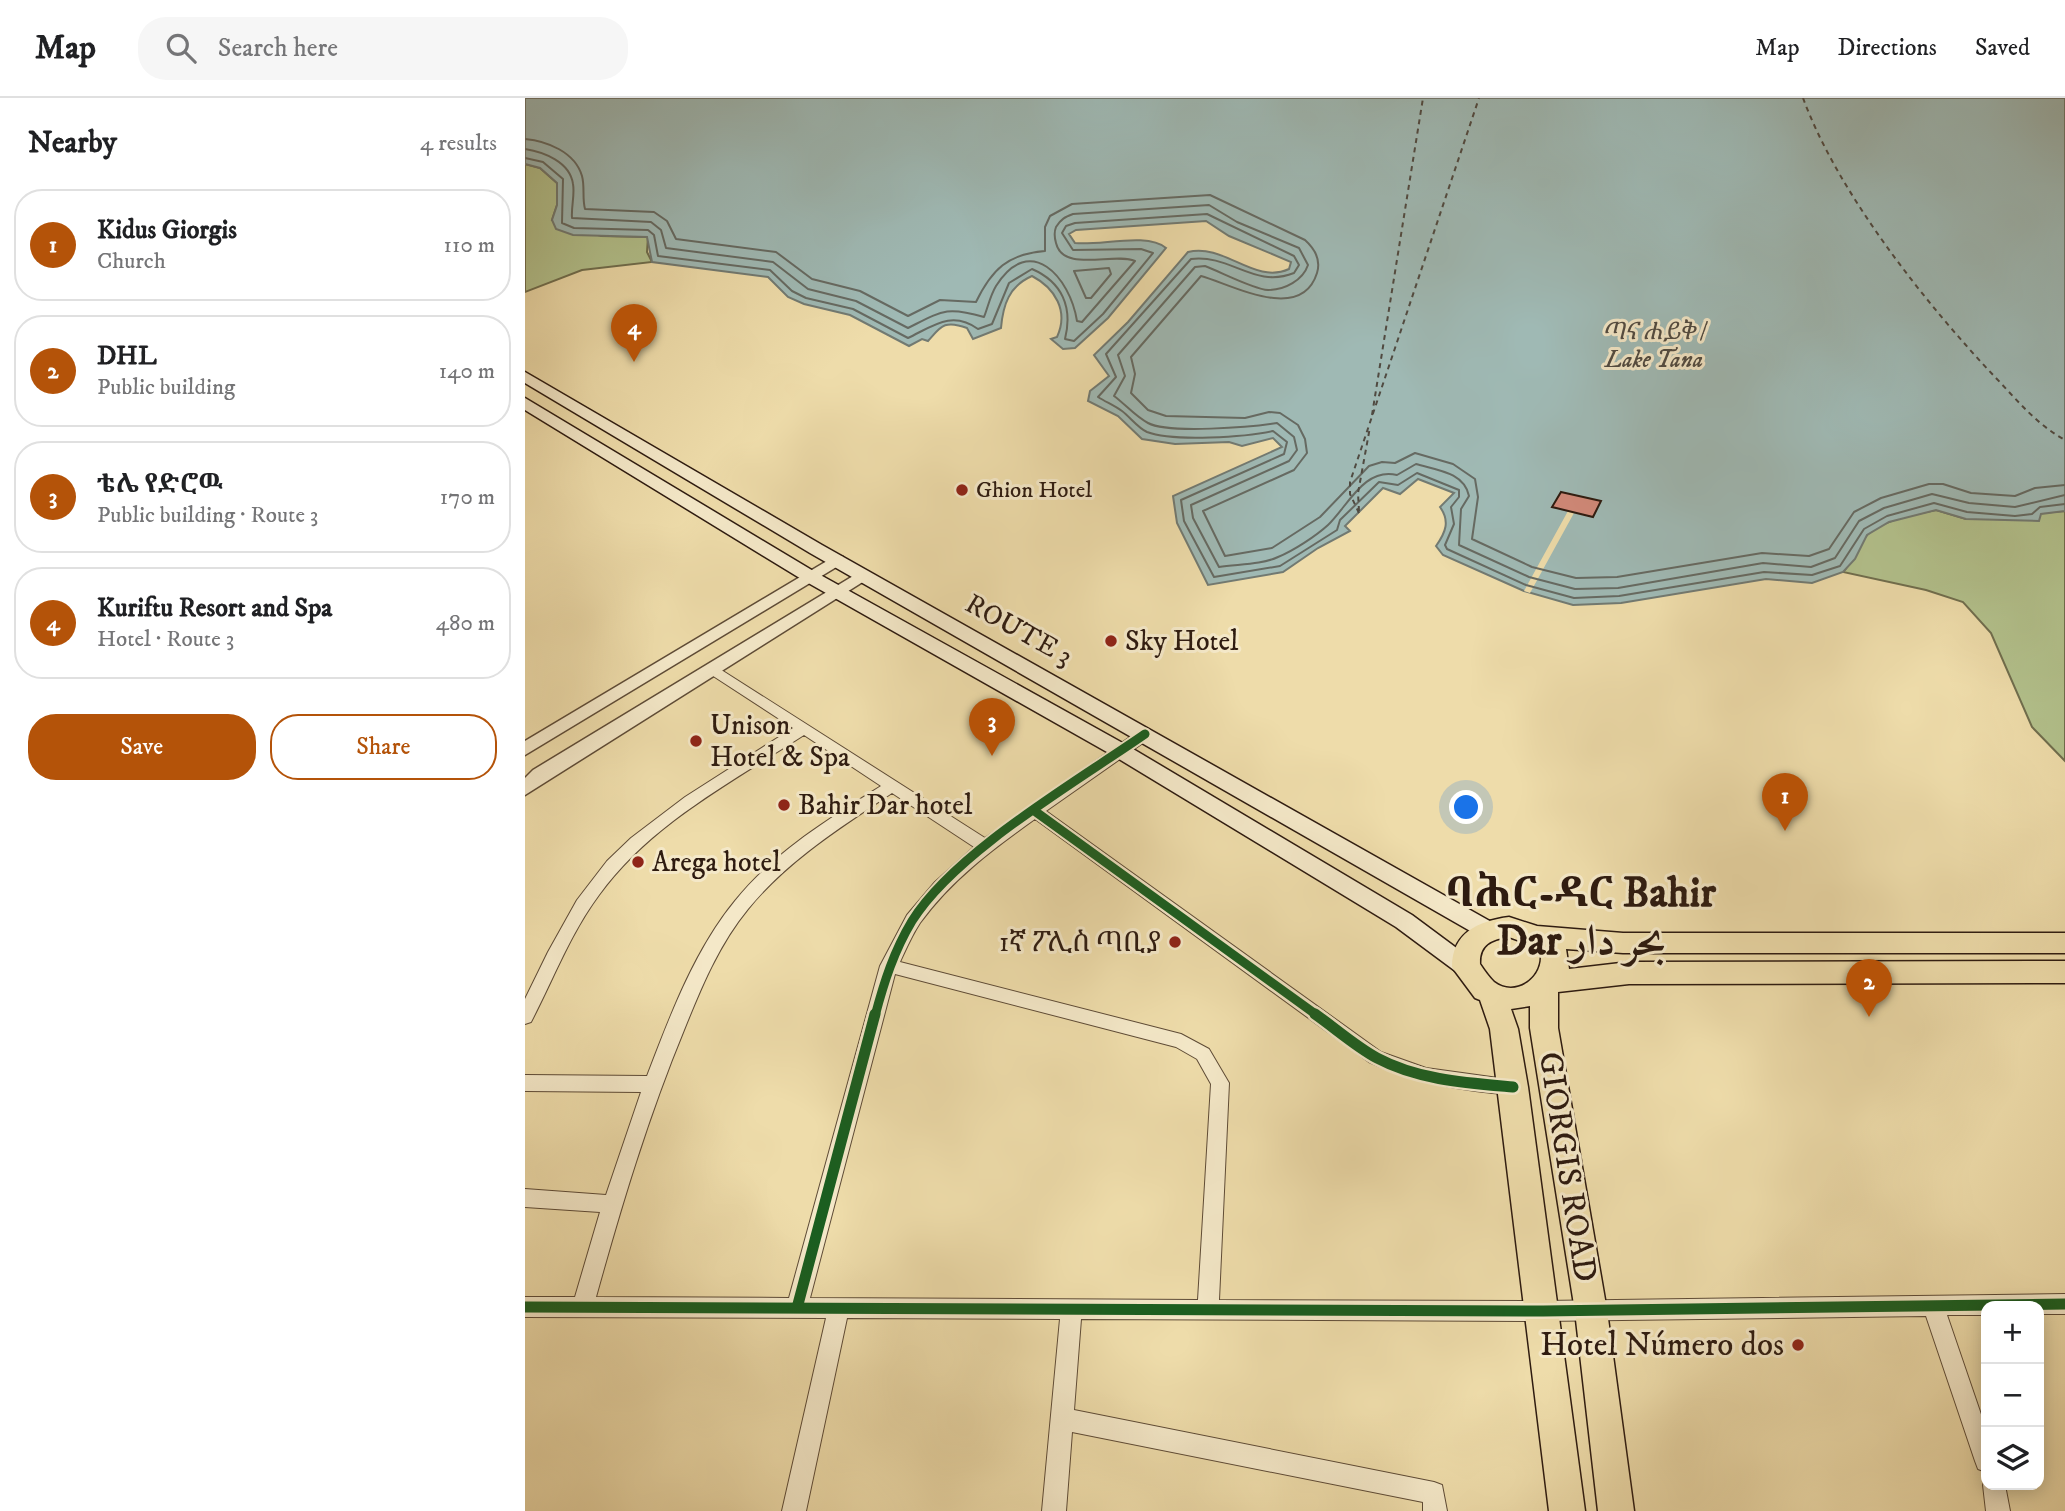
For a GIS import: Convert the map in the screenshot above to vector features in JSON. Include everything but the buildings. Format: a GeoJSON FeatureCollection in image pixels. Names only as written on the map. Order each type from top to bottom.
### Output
{"type":"FeatureCollection","features":[{"type":"Feature","properties":{"kind":"highway"},"geometry":{"type":"LineString","coordinates":[[2065,943],[1623,943],[1538,936],[1509,927],[1487,930],[1468,945],[1466,967],[1480,986],[1492,993],[1520,997],[1548,985],[1629,974],[2065,972]]}},
{"type":"Feature","properties":{"kind":"highway"},"geometry":{"type":"LineString","coordinates":[[1538,936],[1553,953],[1556,973],[1548,985]]}},
{"type":"Feature","properties":{"kind":"highway"},"geometry":{"type":"LineString","coordinates":[[1758,943],[1766,974]]}},
{"type":"Feature","properties":{"kind":"highway","name":"GIORGIS ROAD"},"geometry":{"type":"LineString","coordinates":[[1548,985],[1545,1028],[1591,1311],[1616,1511]]}},
{"type":"Feature","properties":{"kind":"highway"},"geometry":{"type":"LineString","coordinates":[[1492,993],[1504,1029],[1513,1087],[1567,1511]]}},
{"type":"Feature","properties":{"kind":"main road","name":"ROUTE 3"},"geometry":{"type":"LineString","coordinates":[[525,377],[863,575],[1487,930]]}},
{"type":"Feature","properties":{"kind":"main road"},"geometry":{"type":"LineString","coordinates":[[525,402],[809,576],[1121,751],[1404,921],[1466,967]]}},
{"type":"Feature","properties":{"kind":"main road"},"geometry":{"type":"LineString","coordinates":[[547,416],[573,404]]}},
{"type":"Feature","properties":{"kind":"street"},"geometry":{"type":"LineString","coordinates":[[525,748],[837,560]]}},
{"type":"Feature","properties":{"kind":"street"},"geometry":{"type":"LineString","coordinates":[[525,788],[533,771],[712,669],[863,575]]}},
{"type":"Feature","properties":{"kind":"street"},"geometry":{"type":"LineString","coordinates":[[686,651],[985,846]]}},
{"type":"Feature","properties":{"kind":"street"},"geometry":{"type":"LineString","coordinates":[[525,1017],[561,942],[587,899],[629,851],[676,812],[803,729]]}},
{"type":"Feature","properties":{"kind":"street"},"geometry":{"type":"LineString","coordinates":[[797,1308],[889,966],[913,920],[941,886],[985,846],[1145,734]]}},
{"type":"Feature","properties":{"kind":"street"},"geometry":{"type":"LineString","coordinates":[[583,1307],[612,1204],[652,1084],[706,958],[742,905],[783,861],[891,787]]}},
{"type":"Feature","properties":{"kind":"street"},"geometry":{"type":"LineString","coordinates":[[1036,812],[1375,1057],[1403,1070],[1441,1081],[1513,1087]]}},
{"type":"Feature","properties":{"kind":"street"},"geometry":{"type":"LineString","coordinates":[[889,966],[1181,1041],[1203,1054],[1220,1083],[1208,1310]]}},
{"type":"Feature","properties":{"kind":"street"},"geometry":{"type":"LineString","coordinates":[[525,1083],[652,1084]]}},
{"type":"Feature","properties":{"kind":"street"},"geometry":{"type":"LineString","coordinates":[[525,1198],[612,1204]]}},
{"type":"Feature","properties":{"kind":"street"},"geometry":{"type":"LineString","coordinates":[[1933,1304],[1981,1446]]}},
{"type":"Feature","properties":{"kind":"street"},"geometry":{"type":"LineString","coordinates":[[525,1307],[1591,1311],[2065,1304]]}},
{"type":"Feature","properties":{"kind":"street"},"geometry":{"type":"LineString","coordinates":[[795,1511],[839,1308]]}},
{"type":"Feature","properties":{"kind":"street"},"geometry":{"type":"LineString","coordinates":[[1054,1511],[1071,1309]]}},
{"type":"Feature","properties":{"kind":"street"},"geometry":{"type":"LineString","coordinates":[[1062,1419],[1434,1493],[1435,1511]]}},
{"type":"Feature","properties":{"kind":"street"},"geometry":{"type":"LineString","coordinates":[[1995,1490],[1999,1511]]}},
{"type":"Feature","properties":{"kind":"green space"},"geometry":{"type":"Polygon","coordinates":[[[525,164],[540,168],[557,183],[557,205],[552,220],[601,236],[648,237],[647,252],[652,262],[582,270],[525,292],[525,164]]]}},
{"type":"Feature","properties":{"kind":"green space"},"geometry":{"type":"Polygon","coordinates":[[[1936,510],[1966,519],[2065,511],[2065,761],[2032,727],[1991,633],[1963,602],[1926,590],[1843,572],[1864,539],[1874,530],[1900,518],[1936,510]]]}},
{"type":"Feature","properties":{"kind":"water","name":"ጣና ሐይቅ / Lake Tana"},"geometry":{"type":"Polygon","coordinates":[[[525,98],[2065,98],[2065,511],[2041,514],[2039,521],[1966,519],[1936,510],[1889,522],[1867,535],[1855,559],[1843,572],[1812,583],[1766,579],[1621,603],[1573,605],[1524,591],[1443,555],[1436,546],[1445,526],[1445,517],[1440,507],[1454,493],[1418,479],[1400,494],[1383,488],[1345,526],[1350,531],[1318,548],[1283,572],[1208,585],[1177,523],[1173,496],[1282,447],[1273,438],[1242,446],[1229,442],[1175,444],[1142,439],[1118,416],[1088,401],[1090,391],[1109,376],[1094,355],[1128,322],[1188,252],[1214,253],[1264,272],[1289,269],[1291,262],[1229,236],[1206,221],[1076,230],[1069,234],[1075,243],[1135,240],[1158,243],[1166,248],[1108,318],[1075,348],[1063,349],[1051,339],[1057,337],[1060,327],[1058,301],[1047,287],[1032,276],[1018,285],[1009,297],[1001,328],[973,339],[967,328],[952,324],[943,326],[928,341],[922,339],[909,346],[850,315],[804,304],[788,297],[768,277],[652,262],[647,237],[573,235],[556,229],[552,220],[557,205],[557,183],[540,168],[525,164],[525,98]]]}},
{"type":"Feature","properties":{"kind":"pier"},"geometry":{"type":"Polygon","coordinates":[[[1561,492],[1601,501],[1593,517],[1574,513],[1530,593],[1524,591],[1568,511],[1552,507],[1561,492]]]}},
{"type":"Feature","properties":{"kind":"ferry route"},"geometry":{"type":"LineString","coordinates":[[1372,415],[1423,98]]}},
{"type":"Feature","properties":{"kind":"ferry route"},"geometry":{"type":"LineString","coordinates":[[1359,513],[1350,494],[1350,482],[1479,98]]}},
{"type":"Feature","properties":{"kind":"ferry route"},"geometry":{"type":"LineString","coordinates":[[1803,98],[1838,171],[1861,209],[1913,281],[1940,316],[2019,403],[2045,427],[2065,440]]}},
{"type":"Feature","properties":{"kind":"ferry route"},"geometry":{"type":"LineString","coordinates":[[1359,511],[1358,493],[1370,427]]}},
{"type":"Feature","properties":{"kind":"cycle path"},"geometry":{"type":"LineString","coordinates":[[797,1308],[889,966],[913,920],[941,886],[985,846],[1145,734]]}},
{"type":"Feature","properties":{"kind":"cycle path"},"geometry":{"type":"LineString","coordinates":[[1036,812],[1375,1057],[1426,1076],[1513,1087]]}},
{"type":"Feature","properties":{"kind":"cycle path"},"geometry":{"type":"LineString","coordinates":[[525,1307],[1543,1311],[2065,1304]]}},
{"type":"Feature","properties":{"kind":"place","name":"Kuriftu Resort and Spa"},"geometry":{"type":"Point","coordinates":[634,362]}},
{"type":"Feature","properties":{"kind":"place","name":"Ghion Hotel"},"geometry":{"type":"Point","coordinates":[962,490]}},
{"type":"Feature","properties":{"kind":"place","name":"Sky Hotel"},"geometry":{"type":"Point","coordinates":[1111,641]}},
{"type":"Feature","properties":{"kind":"place","name":"Unison Hotel & Spa"},"geometry":{"type":"Point","coordinates":[696,741]}},
{"type":"Feature","properties":{"kind":"place","name":"ቴሌ የድሮዉ"},"geometry":{"type":"Point","coordinates":[992,756]}},
{"type":"Feature","properties":{"kind":"place","name":"Bahir Dar hotel"},"geometry":{"type":"Point","coordinates":[784,805]}},
{"type":"Feature","properties":{"kind":"place","name":"Kidus Giorgis"},"geometry":{"type":"Point","coordinates":[1785,831]}},
{"type":"Feature","properties":{"kind":"place","name":"Arega hotel"},"geometry":{"type":"Point","coordinates":[638,862]}},
{"type":"Feature","properties":{"kind":"place","name":"1ኛ ፖሊስ ጣቢያ"},"geometry":{"type":"Point","coordinates":[1175,942]}},
{"type":"Feature","properties":{"kind":"place","name":"DHL"},"geometry":{"type":"Point","coordinates":[1869,1017]}},
{"type":"Feature","properties":{"kind":"place","name":"Hotel Número dos"},"geometry":{"type":"Point","coordinates":[1798,1345]}},
{"type":"Feature","properties":{"kind":"district","name":"ባሕር-ዳር Bahir Dar بحر دار"},"geometry":{"type":"Point","coordinates":[1581,918]}}]}
